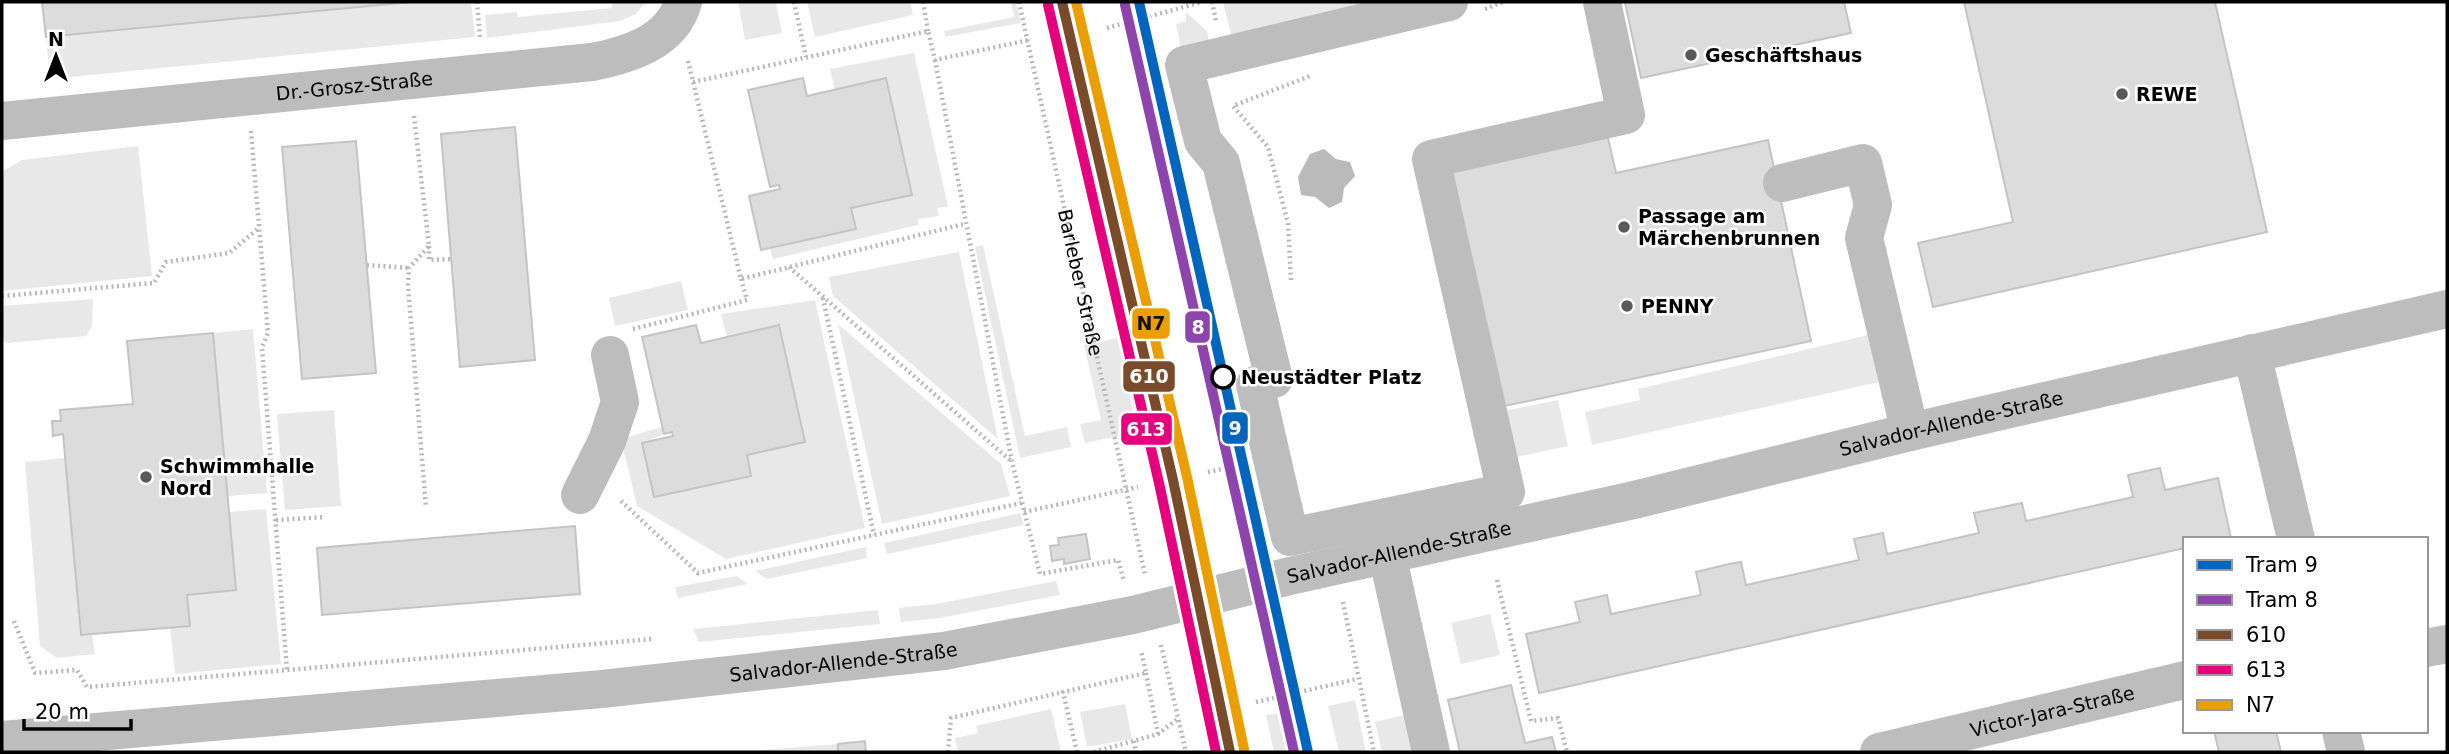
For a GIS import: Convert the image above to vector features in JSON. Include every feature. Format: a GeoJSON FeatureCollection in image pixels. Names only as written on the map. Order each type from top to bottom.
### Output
{"type":"FeatureCollection","features":[{"type":"Feature","properties":{"kind":"street"},"geometry":{"type":"LineString","coordinates":[[1449,2],[1184,65],[1203,141],[1221,163],[1274,379],[1255,385],[1290,537],[1506,492],[1431,159],[1626,115],[1602,2]]}},
{"type":"Feature","properties":{"kind":"street","name":"Dr.-Grosz-Straße"},"geometry":{"type":"LineString","coordinates":[[2,121],[592,62],[621,56],[647,45],[680,9]]}},
{"type":"Feature","properties":{"kind":"street"},"geometry":{"type":"LineString","coordinates":[[1065,19],[1173,480],[1230,752]]}},
{"type":"Feature","properties":{"kind":"street"},"geometry":{"type":"LineString","coordinates":[[1782,183],[1863,163],[1874,205],[1864,238],[1910,432]]}},
{"type":"Feature","properties":{"kind":"street","name":"Salvador-Allende-Straße"},"geometry":{"type":"LineString","coordinates":[[2,740],[602,689],[853,664],[944,651],[1133,615],[1196,598],[1634,500],[1910,432],[2447,309]]}},
{"type":"Feature","properties":{"kind":"street"},"geometry":{"type":"LineString","coordinates":[[2252,353],[2296,537]]}},
{"type":"Feature","properties":{"kind":"street"},"geometry":{"type":"LineString","coordinates":[[580,495],[607,441],[620,402],[610,355]]}},
{"type":"Feature","properties":{"kind":"street"},"geometry":{"type":"LineString","coordinates":[[1387,554],[1431,752]]}},
{"type":"Feature","properties":{"kind":"street"},"geometry":{"type":"LineString","coordinates":[[2428,648],[2447,644]]}},
{"type":"Feature","properties":{"kind":"street","name":"Victor-Jara-Straße"},"geometry":{"type":"LineString","coordinates":[[1879,752],[2183,680]]}},
{"type":"Feature","properties":{"kind":"street"},"geometry":{"type":"LineString","coordinates":[[2341,733],[2346,752]]}},
{"type":"Feature","properties":{"kind":"path"},"geometry":{"type":"LineString","coordinates":[[794,2],[806,57]]}},
{"type":"Feature","properties":{"kind":"path"},"geometry":{"type":"LineString","coordinates":[[923,2],[1012,462],[1040,574],[1118,560],[1133,615],[1158,734]]}},
{"type":"Feature","properties":{"kind":"path","name":"Barleber Straße"},"geometry":{"type":"LineString","coordinates":[[1019,2],[1143,562]]}},
{"type":"Feature","properties":{"kind":"path"},"geometry":{"type":"LineString","coordinates":[[935,60],[1028,40],[1065,19],[1202,2]]}},
{"type":"Feature","properties":{"kind":"path"},"geometry":{"type":"LineString","coordinates":[[610,355],[605,335],[747,300],[693,82],[680,9]]}},
{"type":"Feature","properties":{"kind":"path"},"geometry":{"type":"LineString","coordinates":[[693,82],[928,31]]}},
{"type":"Feature","properties":{"kind":"path"},"geometry":{"type":"LineString","coordinates":[[414,113],[429,260],[451,259]]}},
{"type":"Feature","properties":{"kind":"path"},"geometry":{"type":"LineString","coordinates":[[251,127],[268,333],[262,347],[287,671]]}},
{"type":"Feature","properties":{"kind":"path"},"geometry":{"type":"LineString","coordinates":[[741,279],[964,224]]}},
{"type":"Feature","properties":{"kind":"path"},"geometry":{"type":"LineString","coordinates":[[2,296],[154,283],[166,262],[229,253],[259,227]]}},
{"type":"Feature","properties":{"kind":"path"},"geometry":{"type":"LineString","coordinates":[[426,508],[408,285],[409,268],[429,246]]}},
{"type":"Feature","properties":{"kind":"path"},"geometry":{"type":"LineString","coordinates":[[367,265],[409,268]]}},
{"type":"Feature","properties":{"kind":"path"},"geometry":{"type":"LineString","coordinates":[[789,267],[1012,462]]}},
{"type":"Feature","properties":{"kind":"path"},"geometry":{"type":"LineString","coordinates":[[823,297],[874,535]]}},
{"type":"Feature","properties":{"kind":"path"},"geometry":{"type":"LineString","coordinates":[[1216,430],[1225,468]]}},
{"type":"Feature","properties":{"kind":"path"},"geometry":{"type":"LineString","coordinates":[[1024,512],[1150,485]]}},
{"type":"Feature","properties":{"kind":"path"},"geometry":{"type":"LineString","coordinates":[[621,501],[698,573],[1022,503]]}},
{"type":"Feature","properties":{"kind":"path"},"geometry":{"type":"LineString","coordinates":[[276,520],[325,517]]}},
{"type":"Feature","properties":{"kind":"path"},"geometry":{"type":"LineString","coordinates":[[1497,580],[1531,721],[1558,718],[1567,752]]}},
{"type":"Feature","properties":{"kind":"path"},"geometry":{"type":"LineString","coordinates":[[15,621],[35,673],[77,670],[88,687],[652,639]]}},
{"type":"Feature","properties":{"kind":"path"},"geometry":{"type":"LineString","coordinates":[[948,752],[951,718],[1146,673]]}},
{"type":"Feature","properties":{"kind":"path"},"geometry":{"type":"LineString","coordinates":[[1256,702],[1357,679],[1374,752]]}},
{"type":"Feature","properties":{"kind":"path"},"geometry":{"type":"LineString","coordinates":[[1169,680],[1186,752]]}},
{"type":"Feature","properties":{"kind":"path"},"geometry":{"type":"LineString","coordinates":[[1063,692],[1077,752]]}},
{"type":"Feature","properties":{"kind":"path"},"geometry":{"type":"LineString","coordinates":[[1094,752],[1158,734],[1178,718]]}},
{"type":"Feature","properties":{"kind":"path"},"geometry":{"type":"LineString","coordinates":[[1135,741],[1136,752]]}},
{"type":"Feature","properties":{"kind":"shaded area"},"geometry":{"type":"Polygon","coordinates":[[[411,2],[471,2],[475,37],[50,79],[46,37],[411,2]]]}},
{"type":"Feature","properties":{"kind":"shaded area"},"geometry":{"type":"Polygon","coordinates":[[[612,2],[646,2],[636,14],[620,21],[487,38],[485,15],[517,12],[518,17],[612,8],[612,2]]]}},
{"type":"Feature","properties":{"kind":"shaded area"},"geometry":{"type":"Polygon","coordinates":[[[738,2],[776,2],[782,33],[745,40],[738,2]]]}},
{"type":"Feature","properties":{"kind":"shaded area"},"geometry":{"type":"Polygon","coordinates":[[[807,2],[910,2],[913,15],[815,37],[807,2]]]}},
{"type":"Feature","properties":{"kind":"shaded area"},"geometry":{"type":"Polygon","coordinates":[[[1011,2],[1016,2],[1021,23],[945,37],[944,31],[1014,17],[1011,2]]]}},
{"type":"Feature","properties":{"kind":"shaded area"},"geometry":{"type":"Polygon","coordinates":[[[1223,2],[1375,2],[1234,46],[1223,2]]]}},
{"type":"Feature","properties":{"kind":"shaded area"},"geometry":{"type":"Polygon","coordinates":[[[1186,12],[1207,31],[1212,58],[1184,65],[1176,24],[1186,21],[1186,12]]]}},
{"type":"Feature","properties":{"kind":"shaded area"},"geometry":{"type":"Polygon","coordinates":[[[914,53],[948,207],[937,208],[939,216],[918,219],[918,225],[773,259],[770,249],[855,229],[851,208],[912,195],[835,90],[830,69],[914,53]]]}},
{"type":"Feature","properties":{"kind":"shaded area"},"geometry":{"type":"Polygon","coordinates":[[[138,146],[152,276],[2,291],[2,172],[22,160],[138,146]]]}},
{"type":"Feature","properties":{"kind":"shaded area"},"geometry":{"type":"Polygon","coordinates":[[[1324,149],[1336,159],[1350,162],[1355,176],[1344,188],[1342,202],[1329,208],[1315,197],[1301,195],[1298,177],[1310,154],[1324,149]]]}},
{"type":"Feature","properties":{"kind":"shaded area"},"geometry":{"type":"Polygon","coordinates":[[[983,245],[1025,436],[1067,427],[1071,447],[1020,458],[975,247],[983,245]]]}},
{"type":"Feature","properties":{"kind":"shaded area"},"geometry":{"type":"Polygon","coordinates":[[[959,252],[998,439],[833,296],[829,277],[959,252]]]}},
{"type":"Feature","properties":{"kind":"shaded area"},"geometry":{"type":"Polygon","coordinates":[[[681,281],[688,310],[615,326],[609,298],[681,281]]]}},
{"type":"Feature","properties":{"kind":"shaded area"},"geometry":{"type":"Polygon","coordinates":[[[93,299],[92,326],[86,336],[7,343],[2,338],[2,306],[93,299]]]}},
{"type":"Feature","properties":{"kind":"shaded area"},"geometry":{"type":"Polygon","coordinates":[[[815,300],[865,528],[726,559],[637,506],[621,439],[662,427],[664,434],[642,444],[655,497],[751,476],[747,455],[805,442],[779,326],[727,337],[721,314],[815,300]]]}},
{"type":"Feature","properties":{"kind":"shaded area"},"geometry":{"type":"Polygon","coordinates":[[[838,324],[1001,464],[1010,496],[882,524],[838,324]]]}},
{"type":"Feature","properties":{"kind":"shaded area"},"geometry":{"type":"Polygon","coordinates":[[[253,329],[267,493],[228,496],[213,333],[253,329]]]}},
{"type":"Feature","properties":{"kind":"shaded area"},"geometry":{"type":"Polygon","coordinates":[[[1868,335],[1879,382],[1592,445],[1585,412],[1640,400],[1638,389],[1868,335]]]}},
{"type":"Feature","properties":{"kind":"shaded area"},"geometry":{"type":"Polygon","coordinates":[[[1118,338],[1137,432],[1085,443],[1080,424],[1101,420],[1084,345],[1118,338]]]}},
{"type":"Feature","properties":{"kind":"shaded area"},"geometry":{"type":"Polygon","coordinates":[[[1558,400],[1568,446],[1512,458],[1504,411],[1558,400]]]}},
{"type":"Feature","properties":{"kind":"shaded area"},"geometry":{"type":"Polygon","coordinates":[[[334,410],[341,506],[285,510],[277,414],[334,410]]]}},
{"type":"Feature","properties":{"kind":"shaded area"},"geometry":{"type":"Polygon","coordinates":[[[65,458],[80,635],[92,634],[95,654],[57,658],[40,646],[25,462],[65,458]]]}},
{"type":"Feature","properties":{"kind":"shaded area"},"geometry":{"type":"Polygon","coordinates":[[[266,509],[281,664],[175,674],[170,627],[190,625],[187,595],[229,512],[266,509]]]}},
{"type":"Feature","properties":{"kind":"shaded area"},"geometry":{"type":"Polygon","coordinates":[[[1020,513],[1024,525],[887,554],[884,543],[1020,513]]]}},
{"type":"Feature","properties":{"kind":"shaded area"},"geometry":{"type":"Polygon","coordinates":[[[866,547],[867,558],[767,579],[755,571],[866,547]]]}},
{"type":"Feature","properties":{"kind":"shaded area"},"geometry":{"type":"Polygon","coordinates":[[[737,576],[748,584],[678,598],[675,587],[737,576]]]}},
{"type":"Feature","properties":{"kind":"shaded area"},"geometry":{"type":"Polygon","coordinates":[[[1056,581],[1060,595],[940,618],[901,622],[899,608],[936,604],[1056,581]]]}},
{"type":"Feature","properties":{"kind":"shaded area"},"geometry":{"type":"Polygon","coordinates":[[[878,610],[880,624],[699,642],[693,629],[878,610]]]}},
{"type":"Feature","properties":{"kind":"shaded area"},"geometry":{"type":"Polygon","coordinates":[[[1490,614],[1500,655],[1461,664],[1451,623],[1490,614]]]}},
{"type":"Feature","properties":{"kind":"shaded area"},"geometry":{"type":"Polygon","coordinates":[[[1355,700],[1366,752],[1339,752],[1328,706],[1355,700]]]}},
{"type":"Feature","properties":{"kind":"shaded area"},"geometry":{"type":"Polygon","coordinates":[[[1125,704],[1132,739],[1087,747],[1080,712],[1125,704]]]}},
{"type":"Feature","properties":{"kind":"shaded area"},"geometry":{"type":"Polygon","coordinates":[[[1051,709],[1061,752],[958,752],[955,738],[978,733],[976,726],[1051,709]]]}},
{"type":"Feature","properties":{"kind":"shaded area"},"geometry":{"type":"Polygon","coordinates":[[[1294,711],[1303,752],[1274,752],[1266,715],[1294,711]]]}},
{"type":"Feature","properties":{"kind":"shaded area"},"geometry":{"type":"Polygon","coordinates":[[[1413,713],[1422,752],[1382,752],[1375,722],[1413,713]]]}},
{"type":"Feature","properties":{"kind":"shaded area"},"geometry":{"type":"Polygon","coordinates":[[[838,744],[838,752],[738,752],[838,744]]]}},
{"type":"Feature","properties":{"kind":"building"},"geometry":{"type":"Polygon","coordinates":[[[42,2],[411,2],[46,37],[42,2]]]}},
{"type":"Feature","properties":{"kind":"building","name":"Geschäftshaus"},"geometry":{"type":"Polygon","coordinates":[[[1625,2],[1844,2],[1851,33],[1641,78],[1625,2]]]}},
{"type":"Feature","properties":{"kind":"building"},"geometry":{"type":"Polygon","coordinates":[[[1964,2],[2215,2],[2267,232],[1933,307],[1918,243],[2013,222],[1964,2]]]}},
{"type":"Feature","properties":{"kind":"building"},"geometry":{"type":"Polygon","coordinates":[[[803,78],[807,96],[886,78],[912,195],[851,208],[856,229],[761,250],[749,196],[780,189],[779,185],[770,187],[748,90],[803,78]]]}},
{"type":"Feature","properties":{"kind":"building"},"geometry":{"type":"Polygon","coordinates":[[[515,127],[535,360],[460,367],[441,134],[515,127]]]}},
{"type":"Feature","properties":{"kind":"building","name":"Passage am Märchenbrunnen"},"geometry":{"type":"Polygon","coordinates":[[[1606,129],[1616,173],[1768,140],[1811,341],[1500,407],[1447,163],[1606,129]]]}},
{"type":"Feature","properties":{"kind":"building"},"geometry":{"type":"Polygon","coordinates":[[[356,141],[376,373],[302,379],[282,147],[356,141]]]}},
{"type":"Feature","properties":{"kind":"building"},"geometry":{"type":"Polygon","coordinates":[[[696,325],[701,343],[779,325],[805,442],[747,455],[751,476],[654,497],[642,443],[673,436],[672,432],[664,434],[642,337],[696,325]]]}},
{"type":"Feature","properties":{"kind":"building","name":"Schwimmhalle Nord"},"geometry":{"type":"Polygon","coordinates":[[[213,333],[236,590],[187,595],[190,626],[81,635],[63,434],[53,436],[52,421],[61,421],[60,410],[133,404],[127,341],[213,333]]]}},
{"type":"Feature","properties":{"kind":"building"},"geometry":{"type":"Polygon","coordinates":[[[2160,468],[2165,490],[2218,478],[2231,537],[2183,537],[2183,548],[1539,693],[1526,634],[1580,622],[1575,602],[1607,595],[1611,614],[1701,595],[1696,572],[1729,564],[1741,562],[1746,585],[1859,560],[1854,539],[1883,533],[1887,554],[1979,533],[1974,513],[2022,503],[2026,521],[2133,497],[2128,475],[2160,468]]]}},
{"type":"Feature","properties":{"kind":"building"},"geometry":{"type":"Polygon","coordinates":[[[575,526],[580,594],[322,615],[317,548],[575,526]]]}},
{"type":"Feature","properties":{"kind":"building"},"geometry":{"type":"Polygon","coordinates":[[[1086,534],[1090,559],[1064,564],[1064,559],[1052,561],[1050,546],[1059,545],[1058,538],[1086,534]]]}},
{"type":"Feature","properties":{"kind":"building"},"geometry":{"type":"Polygon","coordinates":[[[1511,685],[1525,743],[1552,737],[1556,752],[1460,752],[1448,700],[1511,685]]]}},
{"type":"Feature","properties":{"kind":"building"},"geometry":{"type":"Polygon","coordinates":[[[2214,733],[2276,733],[2281,752],[2219,752],[2214,733]]]}},
{"type":"Feature","properties":{"kind":"building"},"geometry":{"type":"Polygon","coordinates":[[[865,741],[866,752],[838,752],[838,744],[865,741]]]}},
{"type":"Feature","properties":{"kind":"tram line","name":"9"},"geometry":{"type":"LineString","coordinates":[[1139,2],[1308,752]]}},
{"type":"Feature","properties":{"kind":"tram line","name":"8"},"geometry":{"type":"LineString","coordinates":[[1125,5],[1294,752]]}},
{"type":"Feature","properties":{"kind":"transit line","name":"610"},"geometry":{"type":"LineString","coordinates":[[1062,2],[1173,480],[1230,752]]}},
{"type":"Feature","properties":{"kind":"transit line","name":"N7"},"geometry":{"type":"LineString","coordinates":[[1076,2],[1187,477],[1244,749]]}},
{"type":"Feature","properties":{"kind":"transit line","name":"613"},"geometry":{"type":"LineString","coordinates":[[1048,5],[1159,483],[1216,752]]}},
{"type":"Feature","properties":{"kind":"place","name":"Geschäftshaus"},"geometry":{"type":"Point","coordinates":[1691,55]}},
{"type":"Feature","properties":{"kind":"place","name":"REWE"},"geometry":{"type":"Point","coordinates":[2122,94]}},
{"type":"Feature","properties":{"kind":"place","name":"Passage am Märchenbrunnen"},"geometry":{"type":"Point","coordinates":[1624,227]}},
{"type":"Feature","properties":{"kind":"place","name":"PENNY"},"geometry":{"type":"Point","coordinates":[1627,306]}},
{"type":"Feature","properties":{"kind":"place","name":"Neustädter Platz"},"geometry":{"type":"Point","coordinates":[1223,377]}},
{"type":"Feature","properties":{"kind":"place","name":"Schwimmhalle Nord"},"geometry":{"type":"Point","coordinates":[146,477]}}]}
